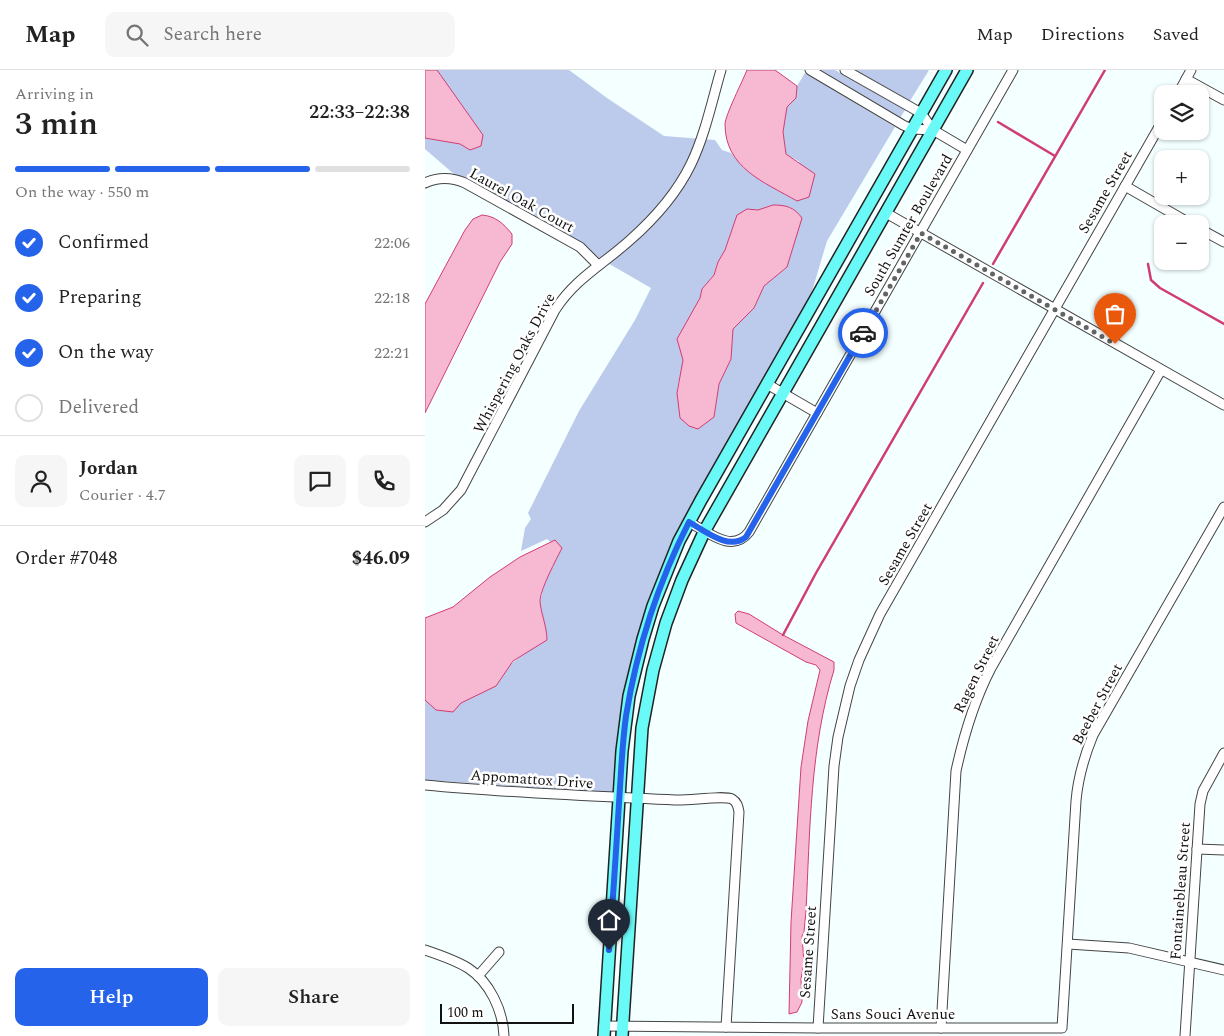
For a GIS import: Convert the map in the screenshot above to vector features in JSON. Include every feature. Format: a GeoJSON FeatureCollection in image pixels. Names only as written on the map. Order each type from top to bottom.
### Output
{"type":"FeatureCollection","features":[{"type":"Feature","properties":{"kind":"main road"},"geometry":{"type":"LineString","coordinates":[[604,1031],[626,716],[633,676],[643,639],[666,570],[689,522],[946,70]]}},
{"type":"Feature","properties":{"kind":"main road","name":"South Sumter Boulevard"},"geometry":{"type":"LineString","coordinates":[[622,1031],[642,728],[653,670],[672,604],[705,530],[967,70]]}},
{"type":"Feature","properties":{"kind":"street","name":"Whispering Oaks Drive"},"geometry":{"type":"LineString","coordinates":[[425,522],[449,505],[461,490],[555,310],[571,288],[639,232],[684,178],[696,153],[721,70]]}},
{"type":"Feature","properties":{"kind":"street"},"geometry":{"type":"LineString","coordinates":[[810,70],[826,74],[903,125],[912,129],[933,130]]}},
{"type":"Feature","properties":{"kind":"street"},"geometry":{"type":"LineString","coordinates":[[845,70],[921,113],[933,130],[967,150]]}},
{"type":"Feature","properties":{"kind":"street","name":"South Sumter Boulevard"},"geometry":{"type":"LineString","coordinates":[[689,522],[721,540],[739,542],[746,537],[1013,70]]}},
{"type":"Feature","properties":{"kind":"street"},"geometry":{"type":"LineString","coordinates":[[1183,85],[1191,70]]}},
{"type":"Feature","properties":{"kind":"street"},"geometry":{"type":"LineString","coordinates":[[1186,79],[1224,100]]}},
{"type":"Feature","properties":{"kind":"street","name":"Sesame Street"},"geometry":{"type":"LineString","coordinates":[[817,1028],[833,766],[841,720],[859,660],[880,614],[1154,136]]}},
{"type":"Feature","properties":{"kind":"street","name":"Laurel Oak Court"},"geometry":{"type":"LineString","coordinates":[[425,183],[444,178],[465,183],[580,247],[598,265]]}},
{"type":"Feature","properties":{"kind":"street"},"geometry":{"type":"LineString","coordinates":[[1125,186],[1175,215]]}},
{"type":"Feature","properties":{"kind":"street"},"geometry":{"type":"LineString","coordinates":[[886,213],[1224,405]]}},
{"type":"Feature","properties":{"kind":"street"},"geometry":{"type":"LineString","coordinates":[[1209,234],[1224,242]]}},
{"type":"Feature","properties":{"kind":"street","name":"Ragen Street"},"geometry":{"type":"LineString","coordinates":[[941,1028],[956,771],[963,735],[991,668],[1161,370]]}},
{"type":"Feature","properties":{"kind":"street"},"geometry":{"type":"LineString","coordinates":[[767,384],[817,413]]}},
{"type":"Feature","properties":{"kind":"street","name":"Beeber Street"},"geometry":{"type":"LineString","coordinates":[[1062,1028],[1076,801],[1080,771],[1093,735],[1224,507]]}},
{"type":"Feature","properties":{"kind":"street","name":"Fontainebleau Street"},"geometry":{"type":"LineString","coordinates":[[1185,1036],[1199,804],[1203,791],[1224,752]]}},
{"type":"Feature","properties":{"kind":"street","name":"Appomattox Drive"},"geometry":{"type":"LineString","coordinates":[[425,785],[619,798],[684,801],[725,798],[733,800],[739,806],[726,1027]]}},
{"type":"Feature","properties":{"kind":"street"},"geometry":{"type":"LineString","coordinates":[[1197,850],[1224,850]]}},
{"type":"Feature","properties":{"kind":"street"},"geometry":{"type":"LineString","coordinates":[[1068,944],[1129,948],[1224,970]]}},
{"type":"Feature","properties":{"kind":"street"},"geometry":{"type":"LineString","coordinates":[[425,950],[460,964],[478,976],[490,991],[498,1006],[503,1036]]}},
{"type":"Feature","properties":{"kind":"street"},"geometry":{"type":"LineString","coordinates":[[478,976],[499,952]]}},
{"type":"Feature","properties":{"kind":"street","name":"Sans Souci Avenue"},"geometry":{"type":"LineString","coordinates":[[604,1031],[726,1027],[1062,1028]]}},
{"type":"Feature","properties":{"kind":"shaded area"},"geometry":{"type":"Polygon","coordinates":[[[425,70],[569,70],[664,136],[715,140],[722,150],[731,153],[745,169],[800,162],[786,154],[783,132],[787,106],[796,98],[797,86],[805,73],[895,127],[827,241],[810,298],[649,604],[615,793],[425,780],[425,697],[510,665],[539,641],[537,614],[554,545],[547,539],[521,551],[525,528],[531,519],[528,513],[579,411],[635,320],[651,288],[455,175],[425,149],[425,138],[448,142],[425,70]],[[773,205],[753,210],[735,221],[714,275],[702,289],[678,384],[677,393],[680,418],[714,417],[719,384],[731,359],[732,329],[754,308],[764,286],[787,267],[773,205]]]}},
{"type":"Feature","properties":{"kind":"shaded area"},"geometry":{"type":"Polygon","coordinates":[[[425,70],[437,70],[483,135],[481,146],[470,150],[460,144],[425,138],[425,70]]]}},
{"type":"Feature","properties":{"kind":"shaded area"},"geometry":{"type":"Polygon","coordinates":[[[747,70],[775,70],[797,86],[796,98],[787,107],[783,132],[786,154],[815,174],[809,197],[797,201],[760,180],[739,163],[732,152],[727,139],[725,124],[747,70]]]}},
{"type":"Feature","properties":{"kind":"shaded area"},"geometry":{"type":"Polygon","coordinates":[[[820,70],[835,70],[905,110],[900,118],[897,117],[820,70]]]}},
{"type":"Feature","properties":{"kind":"shaded area"},"geometry":{"type":"Polygon","coordinates":[[[856,70],[929,70],[910,101],[856,70]]]}},
{"type":"Feature","properties":{"kind":"shaded area"},"geometry":{"type":"Polygon","coordinates":[[[773,205],[789,207],[802,218],[787,267],[764,286],[754,308],[733,329],[731,359],[719,384],[714,417],[698,429],[689,426],[680,418],[677,393],[683,360],[677,339],[700,298],[702,289],[714,275],[737,215],[747,209],[758,210],[773,205]]]}},
{"type":"Feature","properties":{"kind":"shaded area"},"geometry":{"type":"Polygon","coordinates":[[[482,215],[499,221],[512,234],[512,244],[500,262],[425,413],[425,304],[465,230],[473,219],[482,215]]]}},
{"type":"Feature","properties":{"kind":"shaded area"},"geometry":{"type":"Polygon","coordinates":[[[555,540],[562,548],[546,581],[540,600],[547,640],[513,661],[496,686],[461,703],[453,712],[436,710],[425,700],[425,618],[453,607],[490,577],[520,557],[555,540]]]}},
{"type":"Feature","properties":{"kind":"shaded area"},"geometry":{"type":"Polygon","coordinates":[[[738,611],[749,614],[783,635],[834,662],[834,670],[820,729],[810,820],[806,911],[802,936],[804,963],[801,979],[802,1002],[797,1012],[789,1014],[791,922],[801,767],[808,721],[820,670],[816,665],[806,662],[736,623],[735,614],[738,611]]]}},
{"type":"Feature","properties":{"kind":"waterway"},"geometry":{"type":"LineString","coordinates":[[993,264],[1105,70]]}},
{"type":"Feature","properties":{"kind":"waterway"},"geometry":{"type":"LineString","coordinates":[[998,122],[1055,156]]}},
{"type":"Feature","properties":{"kind":"waterway"},"geometry":{"type":"LineString","coordinates":[[1148,264],[1151,280],[1160,288],[1224,324]]}},
{"type":"Feature","properties":{"kind":"waterway"},"geometry":{"type":"LineString","coordinates":[[783,635],[816,573],[983,283]]}},
{"type":"Feature","properties":{"kind":"way so far"},"geometry":{"type":"LineString","coordinates":[[863,333],[921,233],[1115,344]]}},
{"type":"Feature","properties":{"kind":"route"},"geometry":{"type":"LineString","coordinates":[[609,950],[626,716],[633,676],[643,639],[666,570],[689,522],[721,540],[739,542],[746,537],[863,333]]}}]}
